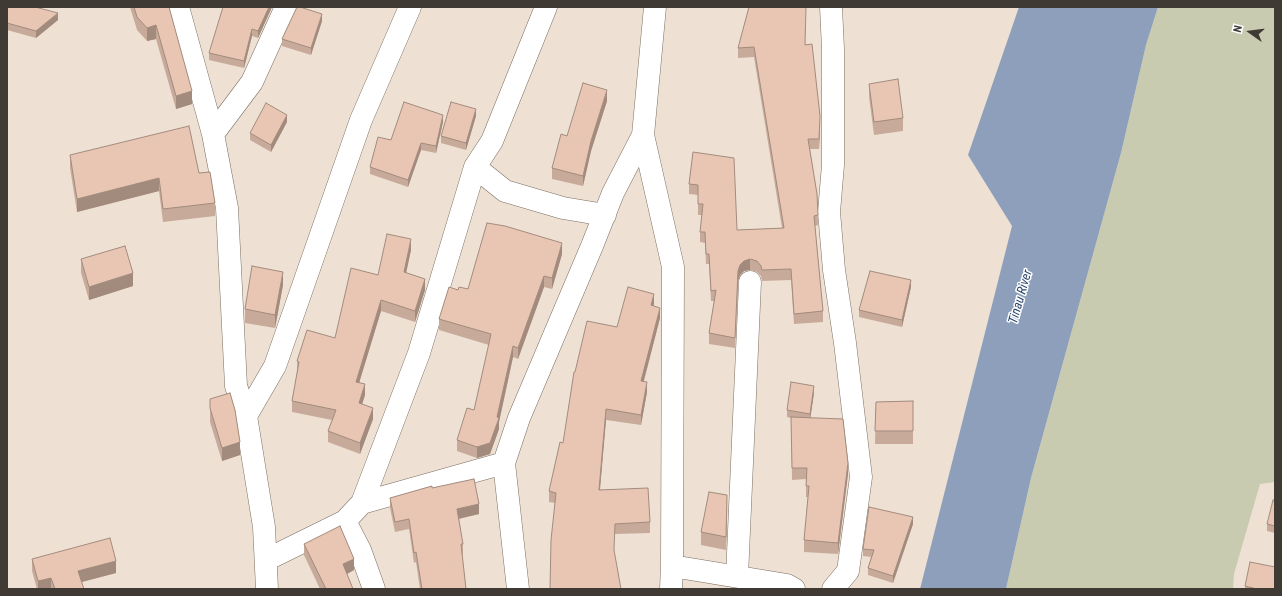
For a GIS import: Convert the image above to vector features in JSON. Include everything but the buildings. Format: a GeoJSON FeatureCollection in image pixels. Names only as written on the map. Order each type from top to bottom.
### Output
{"type":"FeatureCollection","features":[{"type":"Feature","properties":{"kind":"street"},"geometry":{"type":"LineString","coordinates":[[178,7],[213,134],[227,208],[236,386],[246,416],[264,527],[267,589]]}},
{"type":"Feature","properties":{"kind":"street"},"geometry":{"type":"LineString","coordinates":[[213,134],[252,82],[286,7]]}},
{"type":"Feature","properties":{"kind":"street"},"geometry":{"type":"LineString","coordinates":[[246,416],[275,366],[361,120],[410,7]]}},
{"type":"Feature","properties":{"kind":"street"},"geometry":{"type":"LineString","coordinates":[[266,560],[345,521],[362,503],[419,353],[475,167],[492,141],[546,7]]}},
{"type":"Feature","properties":{"kind":"street"},"geometry":{"type":"LineString","coordinates":[[655,7],[643,135],[673,267],[671,589]]}},
{"type":"Feature","properties":{"kind":"street"},"geometry":{"type":"LineString","coordinates":[[831,7],[833,49],[833,165],[829,212],[834,270],[861,477],[848,570],[833,589]]}},
{"type":"Feature","properties":{"kind":"street"},"geometry":{"type":"LineString","coordinates":[[518,589],[504,463],[519,418],[613,193],[643,135]]}},
{"type":"Feature","properties":{"kind":"street"},"geometry":{"type":"LineString","coordinates":[[475,167],[505,191],[563,208],[605,215]]}},
{"type":"Feature","properties":{"kind":"street"},"geometry":{"type":"LineString","coordinates":[[737,576],[750,282]]}},
{"type":"Feature","properties":{"kind":"street"},"geometry":{"type":"LineString","coordinates":[[362,503],[504,463]]}},
{"type":"Feature","properties":{"kind":"street"},"geometry":{"type":"LineString","coordinates":[[345,521],[360,550],[374,589]]}},
{"type":"Feature","properties":{"kind":"street"},"geometry":{"type":"LineString","coordinates":[[672,566],[787,585],[794,589]]}},
{"type":"Feature","properties":{"kind":"green space"},"geometry":{"type":"Polygon","coordinates":[[[1158,7],[1275,7],[1275,482],[1260,484],[1234,574],[1233,589],[1006,589],[1031,478],[1121,153],[1146,45],[1158,7]]]}},
{"type":"Feature","properties":{"kind":"water","name":"Tinau River"},"geometry":{"type":"Polygon","coordinates":[[[1019,7],[1158,7],[1146,45],[1121,153],[1031,478],[1006,589],[920,589],[1012,226],[968,155],[1019,7]]]}}]}
